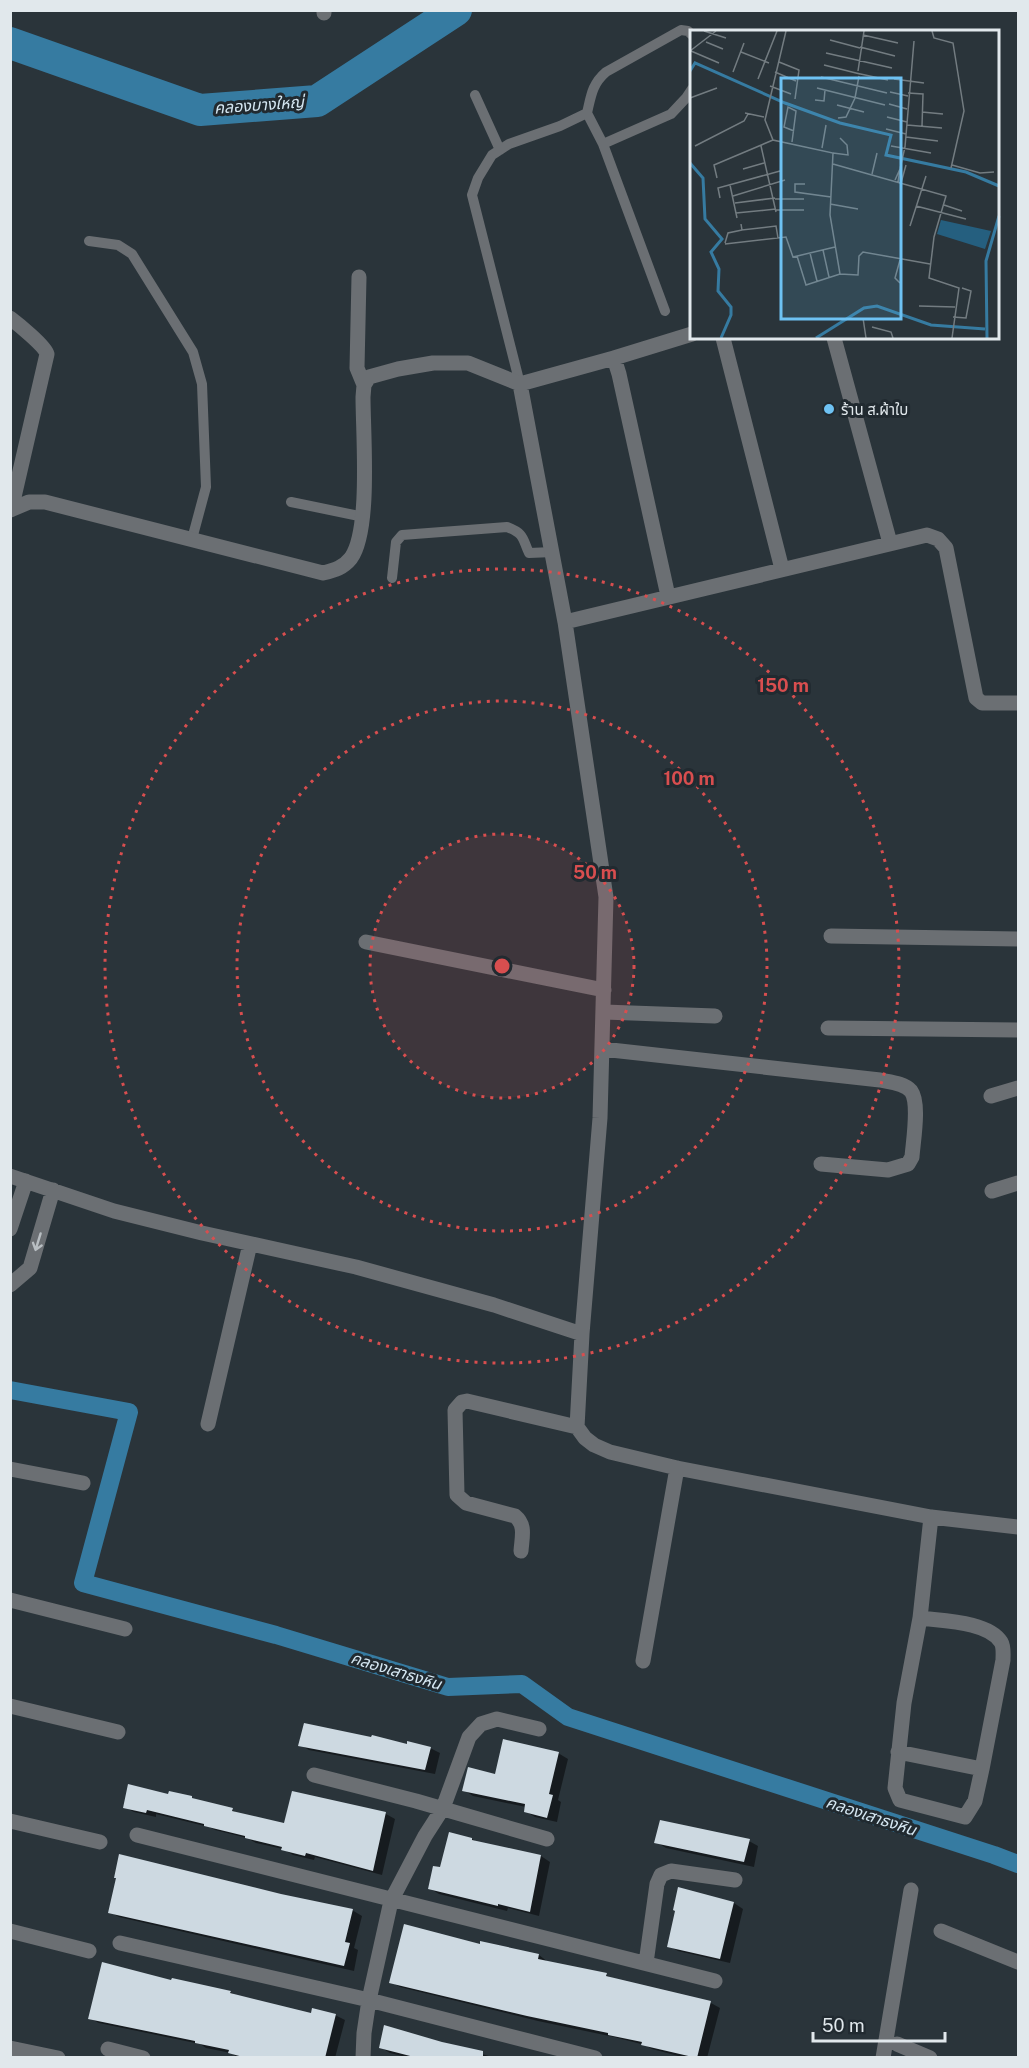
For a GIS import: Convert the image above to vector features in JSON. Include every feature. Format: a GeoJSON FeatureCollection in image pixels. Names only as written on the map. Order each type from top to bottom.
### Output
{"type":"FeatureCollection","features":[{"type":"Feature","properties":{"kind":"street"},"geometry":{"type":"LineString","coordinates":[[11,510],[29,502],[45,502],[323,573],[339,570],[351,558],[358,542],[364,517],[364,385],[357,368],[359,277]]}},
{"type":"Feature","properties":{"kind":"street"},"geometry":{"type":"LineString","coordinates":[[10,318],[42,344],[47,354],[11,510]]}},
{"type":"Feature","properties":{"kind":"street"},"geometry":{"type":"LineString","coordinates":[[364,385],[369,377],[433,363],[468,363],[520,384],[690,335]]}},
{"type":"Feature","properties":{"kind":"street"},"geometry":{"type":"LineString","coordinates":[[723,339],[783,569]]}},
{"type":"Feature","properties":{"kind":"street"},"geometry":{"type":"LineString","coordinates":[[834,339],[890,543]]}},
{"type":"Feature","properties":{"kind":"street"},"geometry":{"type":"LineString","coordinates":[[614,358],[668,596]]}},
{"type":"Feature","properties":{"kind":"street"},"geometry":{"type":"LineString","coordinates":[[520,384],[566,622],[606,897],[600,1118],[582,1335],[578,1427],[585,1438],[610,1452],[676,1468],[931,1517],[1018,1527]]}},
{"type":"Feature","properties":{"kind":"street"},"geometry":{"type":"LineString","coordinates":[[566,622],[927,535],[938,539],[946,548],[976,698],[982,703],[1018,703]]}},
{"type":"Feature","properties":{"kind":"street"},"geometry":{"type":"LineString","coordinates":[[831,936],[1018,939]]}},
{"type":"Feature","properties":{"kind":"street"},"geometry":{"type":"LineString","coordinates":[[366,942],[604,990]]}},
{"type":"Feature","properties":{"kind":"street"},"geometry":{"type":"LineString","coordinates":[[604,1012],[715,1016]]}},
{"type":"Feature","properties":{"kind":"street"},"geometry":{"type":"LineString","coordinates":[[828,1029],[1018,1030]]}},
{"type":"Feature","properties":{"kind":"street"},"geometry":{"type":"LineString","coordinates":[[602,1049],[880,1080],[904,1086],[910,1091],[914,1098],[915,1111],[912,1157],[908,1164],[888,1170],[821,1164]]}},
{"type":"Feature","properties":{"kind":"street"},"geometry":{"type":"LineString","coordinates":[[991,1096],[1018,1088]]}},
{"type":"Feature","properties":{"kind":"street"},"geometry":{"type":"LineString","coordinates":[[10,1176],[114,1211],[356,1267],[494,1305],[582,1335]]}},
{"type":"Feature","properties":{"kind":"street"},"geometry":{"type":"LineString","coordinates":[[10,1228],[26,1181]]}},
{"type":"Feature","properties":{"kind":"street"},"geometry":{"type":"LineString","coordinates":[[992,1191],[1018,1183]]}},
{"type":"Feature","properties":{"kind":"street"},"geometry":{"type":"LineString","coordinates":[[10,1285],[30,1268],[53,1190]]}},
{"type":"Feature","properties":{"kind":"street"},"geometry":{"type":"LineString","coordinates":[[208,1424],[250,1244]]}},
{"type":"Feature","properties":{"kind":"street"},"geometry":{"type":"LineString","coordinates":[[521,1551],[523,1527],[521,1521],[515,1516],[466,1503],[458,1495],[455,1410],[462,1402],[468,1401],[578,1427]]}},
{"type":"Feature","properties":{"kind":"street"},"geometry":{"type":"LineString","coordinates":[[643,1661],[676,1468]]}},
{"type":"Feature","properties":{"kind":"street"},"geometry":{"type":"LineString","coordinates":[[10,1470],[83,1483]]}},
{"type":"Feature","properties":{"kind":"street"},"geometry":{"type":"LineString","coordinates":[[920,1618],[979,1626],[1000,1641],[1003,1650],[982,1769],[975,1800],[966,1817],[900,1800],[895,1788],[904,1704],[920,1618],[931,1517]]}},
{"type":"Feature","properties":{"kind":"street"},"geometry":{"type":"LineString","coordinates":[[10,1600],[125,1629]]}},
{"type":"Feature","properties":{"kind":"street"},"geometry":{"type":"LineString","coordinates":[[10,1706],[118,1732]]}},
{"type":"Feature","properties":{"kind":"street"},"geometry":{"type":"LineString","coordinates":[[363,2058],[369,2000],[391,1901],[425,1836],[443,1808],[469,1737],[481,1724],[497,1719],[538,1729]]}},
{"type":"Feature","properties":{"kind":"street"},"geometry":{"type":"LineString","coordinates":[[898,1752],[982,1769]]}},
{"type":"Feature","properties":{"kind":"street"},"geometry":{"type":"LineString","coordinates":[[314,1775],[443,1808],[547,1839]]}},
{"type":"Feature","properties":{"kind":"street"},"geometry":{"type":"LineString","coordinates":[[10,1821],[100,1842]]}},
{"type":"Feature","properties":{"kind":"street"},"geometry":{"type":"LineString","coordinates":[[137,1835],[715,1981]]}},
{"type":"Feature","properties":{"kind":"street"},"geometry":{"type":"LineString","coordinates":[[646,1963],[657,1884],[661,1875],[671,1871],[735,1880]]}},
{"type":"Feature","properties":{"kind":"street"},"geometry":{"type":"LineString","coordinates":[[883,2058],[911,1890]]}},
{"type":"Feature","properties":{"kind":"street"},"geometry":{"type":"LineString","coordinates":[[10,1931],[89,1951]]}},
{"type":"Feature","properties":{"kind":"street"},"geometry":{"type":"LineString","coordinates":[[941,1931],[1018,1962]]}},
{"type":"Feature","properties":{"kind":"street"},"geometry":{"type":"LineString","coordinates":[[120,1943],[369,2000],[595,2058]]}},
{"type":"Feature","properties":{"kind":"street"},"geometry":{"type":"LineString","coordinates":[[897,2044],[930,2058]]}},
{"type":"Feature","properties":{"kind":"street"},"geometry":{"type":"LineString","coordinates":[[10,2048],[58,2058]]}},
{"type":"Feature","properties":{"kind":"street"},"geometry":{"type":"LineString","coordinates":[[108,2049],[143,2058]]}},
{"type":"Feature","properties":{"kind":"lane"},"geometry":{"type":"LineString","coordinates":[[665,311],[603,144],[587,113],[593,87],[606,72],[681,30],[690,33]]}},
{"type":"Feature","properties":{"kind":"lane"},"geometry":{"type":"LineString","coordinates":[[603,144],[671,114],[690,92]]}},
{"type":"Feature","properties":{"kind":"lane"},"geometry":{"type":"LineString","coordinates":[[475,95],[500,150]]}},
{"type":"Feature","properties":{"kind":"lane"},"geometry":{"type":"LineString","coordinates":[[520,384],[472,195],[484,166],[492,155],[509,144],[560,126],[587,113]]}},
{"type":"Feature","properties":{"kind":"lane"},"geometry":{"type":"LineString","coordinates":[[90,241],[118,245],[132,254],[194,352],[202,384],[206,487],[192,539]]}},
{"type":"Feature","properties":{"kind":"lane"},"geometry":{"type":"LineString","coordinates":[[291,502],[364,517]]}},
{"type":"Feature","properties":{"kind":"lane"},"geometry":{"type":"LineString","coordinates":[[392,578],[396,542],[402,535],[507,527],[523,536],[529,553],[553,552]]}},
{"type":"Feature","properties":{"kind":"building"},"geometry":{"type":"Polygon","coordinates":[[[304,1723],[431,1747],[425,1770],[298,1746],[304,1723]]]}},
{"type":"Feature","properties":{"kind":"building"},"geometry":{"type":"Polygon","coordinates":[[[503,1739],[559,1752],[549,1794],[553,1795],[547,1818],[524,1812],[525,1804],[462,1791],[468,1767],[495,1774],[503,1739]]]}},
{"type":"Feature","properties":{"kind":"building"},"geometry":{"type":"Polygon","coordinates":[[[128,1784],[168,1794],[169,1791],[192,1796],[192,1798],[233,1808],[232,1811],[284,1823],[292,1791],[386,1812],[373,1871],[306,1853],[305,1856],[281,1850],[282,1847],[204,1826],[204,1824],[147,1810],[146,1813],[123,1808],[128,1784]]]}},
{"type":"Feature","properties":{"kind":"building"},"geometry":{"type":"Polygon","coordinates":[[[660,1820],[750,1839],[744,1862],[654,1843],[660,1820]]]}},
{"type":"Feature","properties":{"kind":"building"},"geometry":{"type":"Polygon","coordinates":[[[449,1832],[472,1838],[472,1840],[541,1855],[530,1912],[428,1889],[433,1866],[440,1867],[449,1832]]]}},
{"type":"Feature","properties":{"kind":"building"},"geometry":{"type":"Polygon","coordinates":[[[119,1854],[281,1894],[353,1909],[345,1942],[350,1943],[344,1966],[108,1913],[119,1854]]]}},
{"type":"Feature","properties":{"kind":"building"},"geometry":{"type":"Polygon","coordinates":[[[678,1887],[734,1902],[720,1959],[667,1947],[678,1887]]]}},
{"type":"Feature","properties":{"kind":"building"},"geometry":{"type":"Polygon","coordinates":[[[404,1924],[480,1944],[480,1941],[539,1954],[538,1959],[607,1973],[606,1976],[711,2001],[697,2058],[641,2045],[642,2042],[608,2035],[608,2033],[389,1983],[404,1924]]]}},
{"type":"Feature","properties":{"kind":"building"},"geometry":{"type":"Polygon","coordinates":[[[102,1962],[171,1980],[172,1978],[231,1991],[230,1993],[311,2013],[312,2008],[336,2014],[325,2058],[247,2058],[228,2053],[229,2050],[195,2043],[195,2041],[88,2019],[102,1962]]]}},
{"type":"Feature","properties":{"kind":"building"},"geometry":{"type":"Polygon","coordinates":[[[384,2025],[483,2051],[483,2058],[418,2058],[379,2048],[384,2025]]]}},
{"type":"Feature","properties":{"kind":"waterway","name":"คลองบางใหญ่"},"geometry":{"type":"LineString","coordinates":[[10,43],[200,110],[317,101],[456,10]]}},
{"type":"Feature","properties":{"kind":"waterway","name":"คลองเสาธงหิน"},"geometry":{"type":"LineString","coordinates":[[10,1390],[129,1412],[83,1583],[276,1635],[448,1687],[522,1684],[568,1717],[1018,1864]]}},
{"type":"Feature","properties":{"kind":"place","name":"ร้าน ส.ผ้าใบ"},"geometry":{"type":"Point","coordinates":[829,409]}}]}
